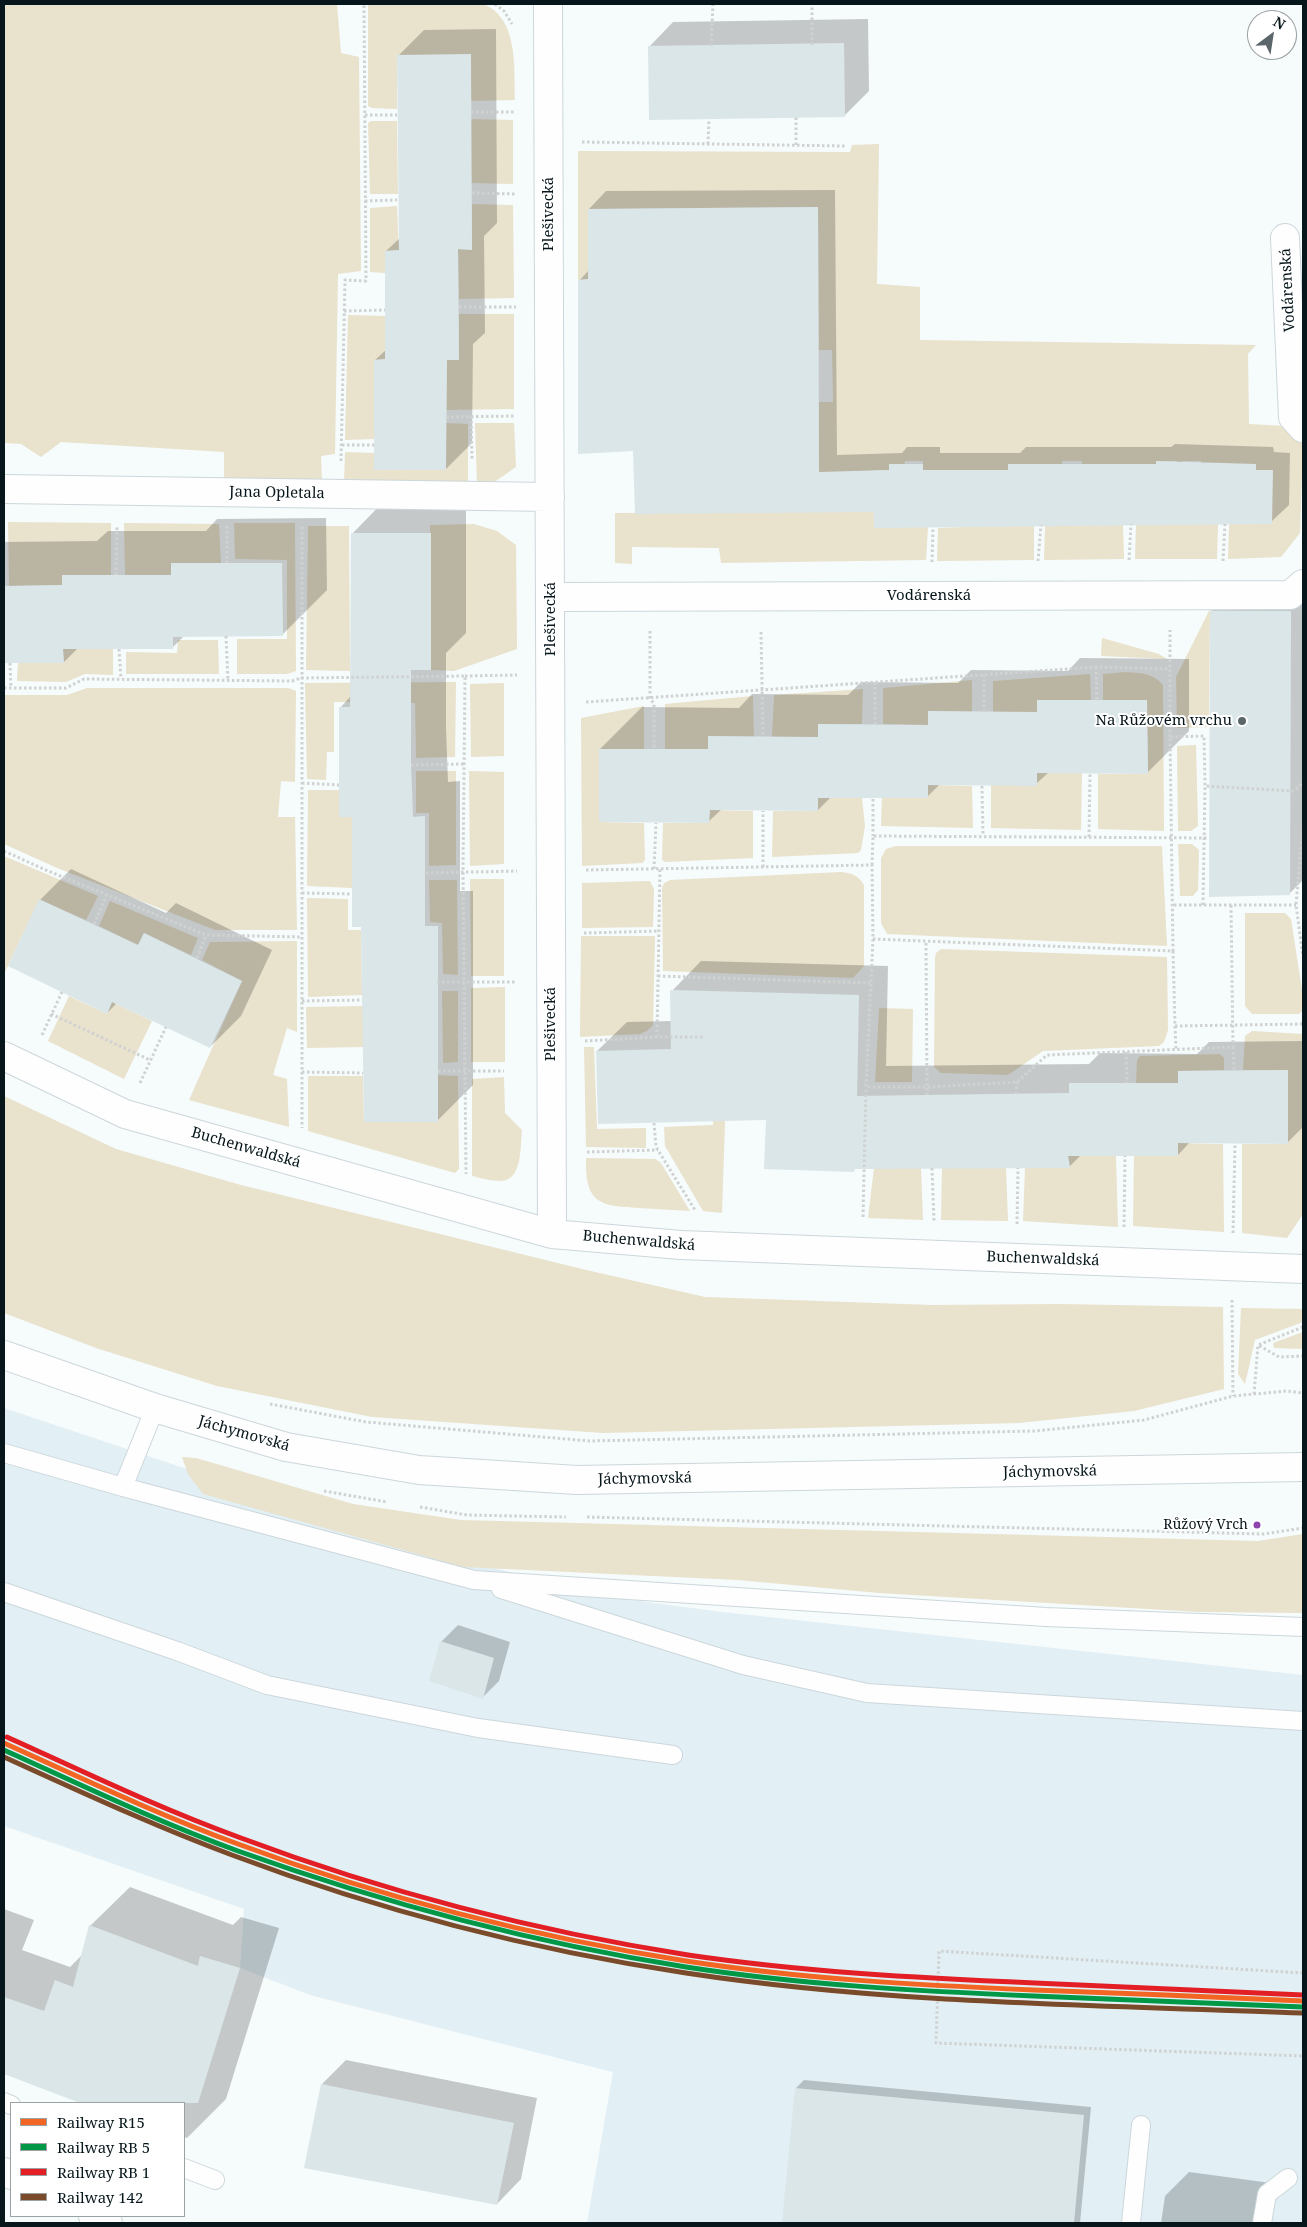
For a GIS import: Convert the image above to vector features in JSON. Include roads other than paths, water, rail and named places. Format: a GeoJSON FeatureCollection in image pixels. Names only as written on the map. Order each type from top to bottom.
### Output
{"type":"FeatureCollection","features":[{"type":"Feature","properties":{"kind":"street","name":"Plešivecká"},"geometry":{"type":"LineString","coordinates":[[548,4],[552,1234]]}},
{"type":"Feature","properties":{"kind":"street","name":"Vodárenská"},"geometry":{"type":"LineString","coordinates":[[1285,238],[1293,417],[1303,428]]}},
{"type":"Feature","properties":{"kind":"street","name":"Jana Opletala"},"geometry":{"type":"LineString","coordinates":[[4,489],[550,498]]}},
{"type":"Feature","properties":{"kind":"street","name":"Vodárenská"},"geometry":{"type":"LineString","coordinates":[[551,597],[1290,595],[1303,584]]}},
{"type":"Feature","properties":{"kind":"street","name":"Buchenwaldská"},"geometry":{"type":"LineString","coordinates":[[4,1056],[124,1114],[552,1234],[681,1245],[1303,1269]]}},
{"type":"Feature","properties":{"kind":"street","name":"Jáchymovská"},"geometry":{"type":"LineString","coordinates":[[4,1355],[155,1408],[286,1448],[419,1470],[577,1480],[1303,1467]]}},
{"type":"Feature","properties":{"kind":"street"},"geometry":{"type":"LineString","coordinates":[[94,2217],[108,2223]]}},
{"type":"Feature","properties":{"kind":"lane"},"geometry":{"type":"LineString","coordinates":[[123,1487],[155,1408]]}},
{"type":"Feature","properties":{"kind":"lane"},"geometry":{"type":"LineString","coordinates":[[4,1452],[123,1487],[474,1580],[744,1665],[867,1692],[1303,1721]]}},
{"type":"Feature","properties":{"kind":"lane"},"geometry":{"type":"LineString","coordinates":[[474,1580],[1046,1617],[1303,1627]]}},
{"type":"Feature","properties":{"kind":"lane"},"geometry":{"type":"LineString","coordinates":[[4,1592],[177,1651],[267,1685],[478,1728],[674,1755]]}},
{"type":"Feature","properties":{"kind":"lane"},"geometry":{"type":"LineString","coordinates":[[1131,2223],[1141,2125]]}},
{"type":"Feature","properties":{"kind":"lane"},"geometry":{"type":"LineString","coordinates":[[185,2168],[215,2180]]}},
{"type":"Feature","properties":{"kind":"lane"},"geometry":{"type":"LineString","coordinates":[[1262,2223],[1267,2194],[1288,2178]]}},
{"type":"Feature","properties":{"kind":"rail line","name":"R15"},"geometry":{"type":"LineString","coordinates":[[4,1743],[179,1821],[293,1864],[459,1914],[572,1940],[686,1961],[816,1977],[947,1986],[1303,2001]]}},
{"type":"Feature","properties":{"kind":"rail line","name":"142"},"geometry":{"type":"LineString","coordinates":[[4,1757],[174,1832],[287,1875],[456,1926],[571,1953],[686,1973],[839,1991],[994,2002],[1302,2013]]}},
{"type":"Feature","properties":{"kind":"place","name":"Na Růžovém vrchu"},"geometry":{"type":"Point","coordinates":[1242,721]}},
{"type":"Feature","properties":{"kind":"place","name":"Růžový Vrch"},"geometry":{"type":"Point","coordinates":[1257,1525]}}]}
